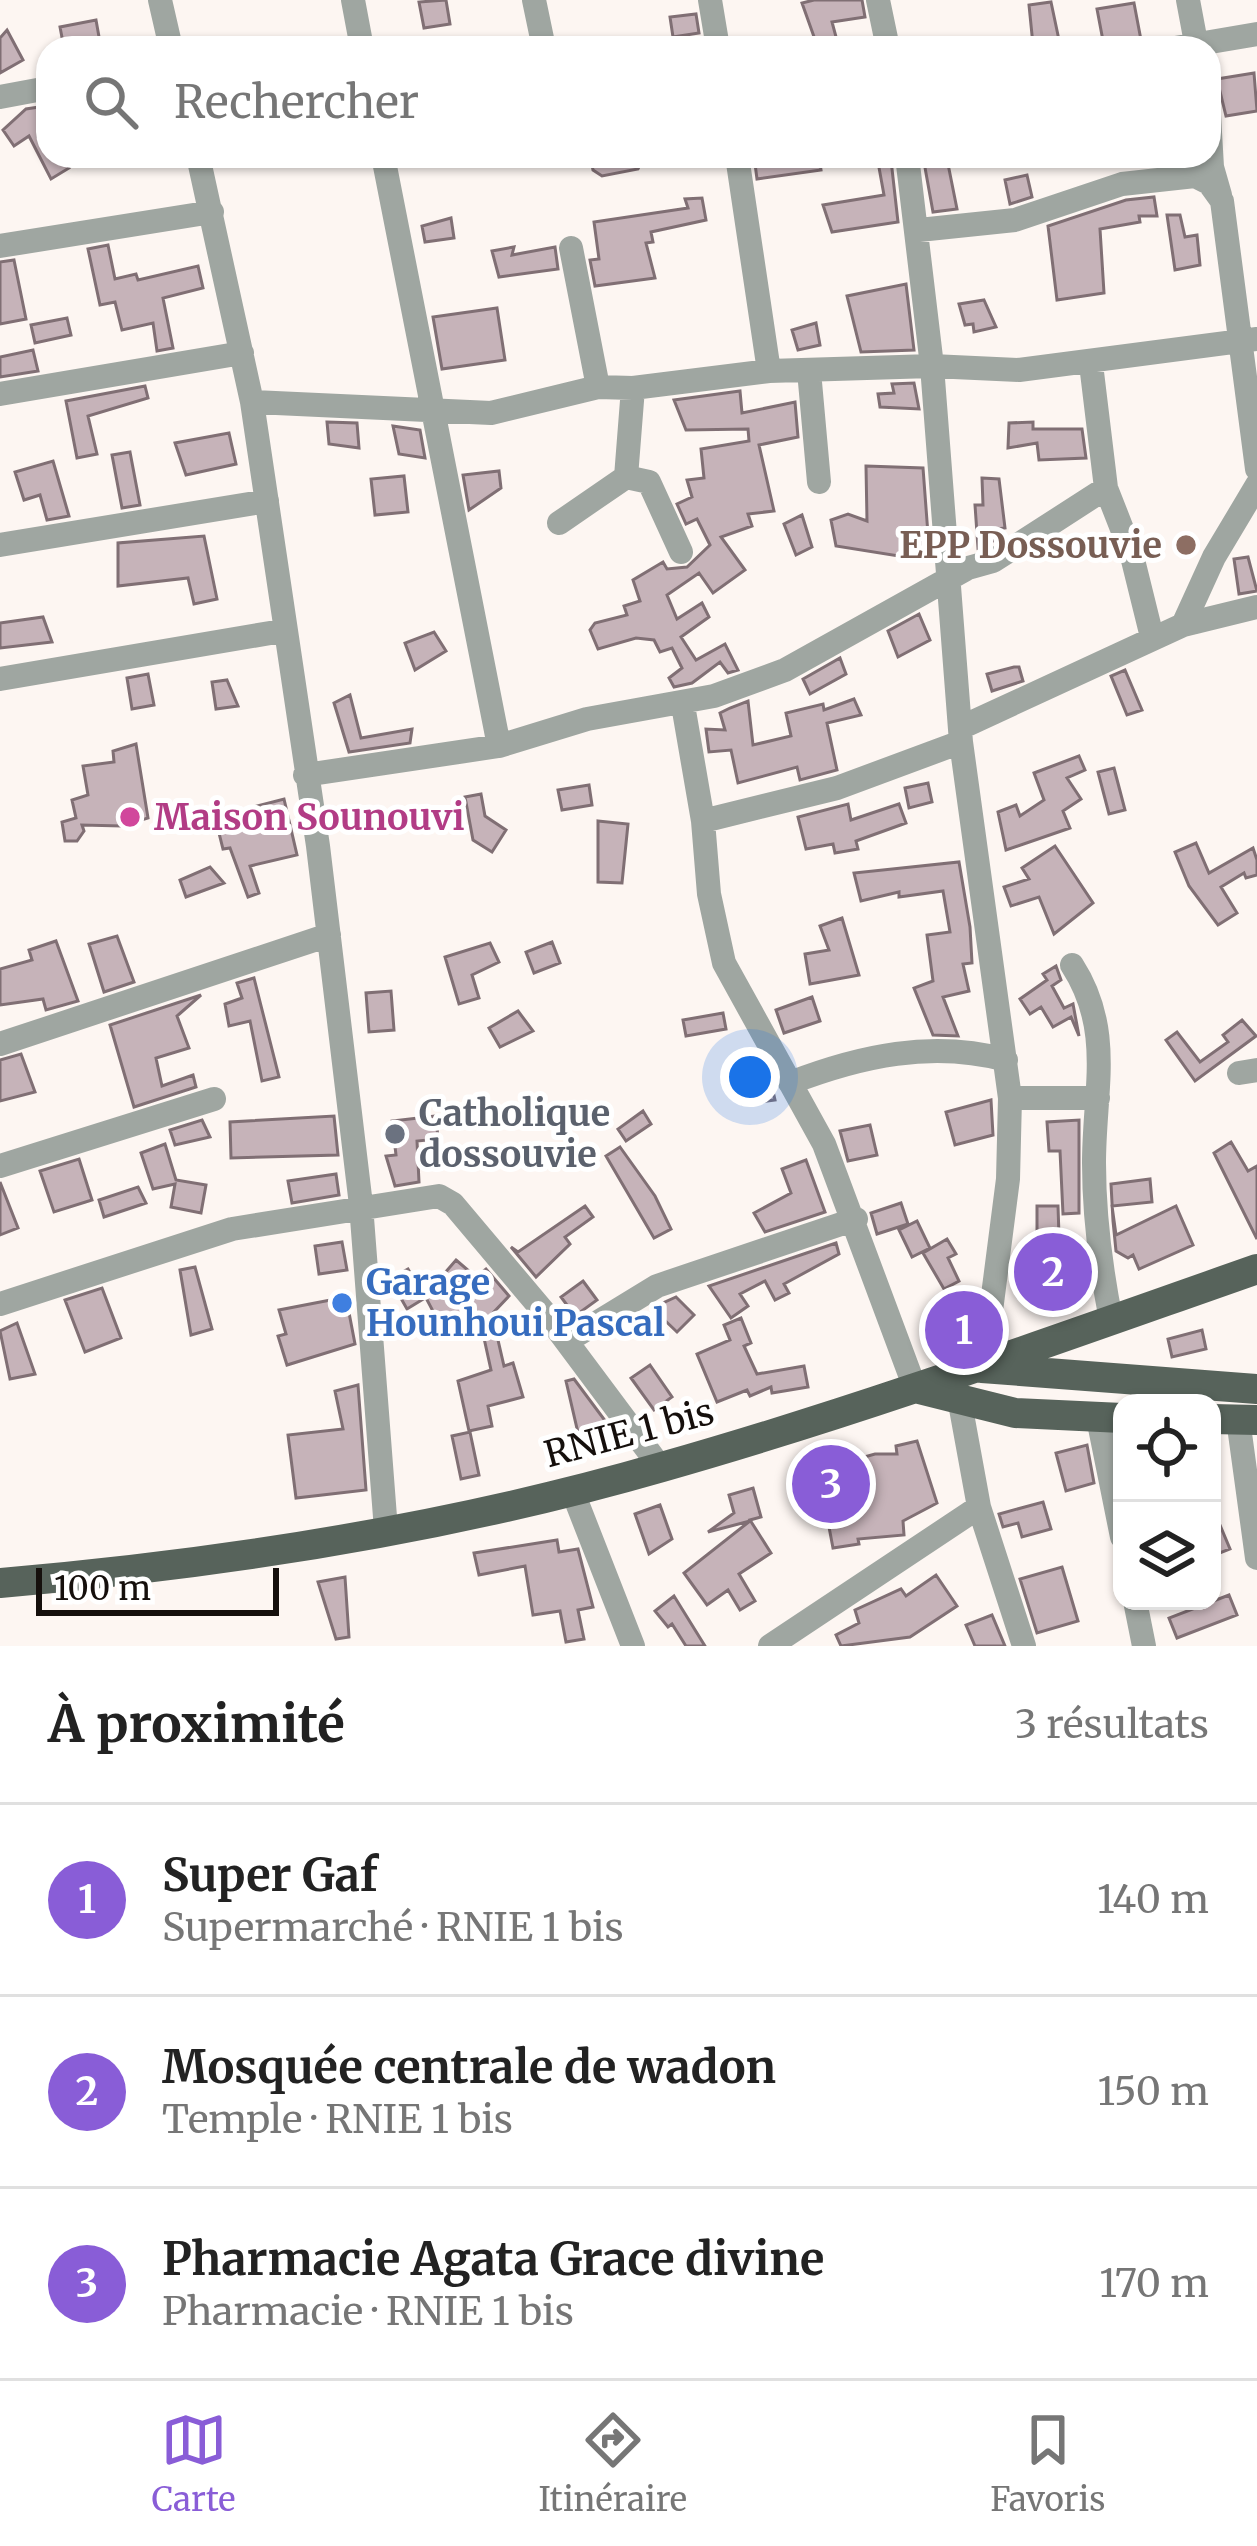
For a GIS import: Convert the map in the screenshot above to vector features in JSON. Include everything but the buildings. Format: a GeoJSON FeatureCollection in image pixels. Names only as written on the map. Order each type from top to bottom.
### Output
{"type":"FeatureCollection","features":[{"type":"Feature","properties":{"kind":"main road","name":"RNIE 1 bis"},"geometry":{"type":"LineString","coordinates":[[0,1583],[187,1563],[386,1530],[661,1468],[981,1366],[1257,1269]]}},
{"type":"Feature","properties":{"kind":"main road"},"geometry":{"type":"LineString","coordinates":[[981,1366],[1052,1377],[1257,1389]]}},
{"type":"Feature","properties":{"kind":"main road"},"geometry":{"type":"LineString","coordinates":[[915,1388],[960,1403],[1110,1418]]}},
{"type":"Feature","properties":{"kind":"street"},"geometry":{"type":"LineString","coordinates":[[160,0],[168,36]]}},
{"type":"Feature","properties":{"kind":"street"},"geometry":{"type":"LineString","coordinates":[[352,0],[360,36]]}},
{"type":"Feature","properties":{"kind":"street"},"geometry":{"type":"LineString","coordinates":[[534,0],[542,36]]}},
{"type":"Feature","properties":{"kind":"street"},"geometry":{"type":"LineString","coordinates":[[710,0],[716,36]]}},
{"type":"Feature","properties":{"kind":"street"},"geometry":{"type":"LineString","coordinates":[[878,0],[886,36]]}},
{"type":"Feature","properties":{"kind":"street"},"geometry":{"type":"LineString","coordinates":[[1188,0],[1190,36]]}},
{"type":"Feature","properties":{"kind":"street"},"geometry":{"type":"LineString","coordinates":[[1221,41],[1257,34]]}},
{"type":"Feature","properties":{"kind":"street"},"geometry":{"type":"LineString","coordinates":[[0,97],[36,90]]}},
{"type":"Feature","properties":{"kind":"street"},"geometry":{"type":"LineString","coordinates":[[201,168],[252,402],[329,935],[361,1205],[386,1530]]}},
{"type":"Feature","properties":{"kind":"street"},"geometry":{"type":"LineString","coordinates":[[385,168],[499,746]]}},
{"type":"Feature","properties":{"kind":"street"},"geometry":{"type":"LineString","coordinates":[[739,168],[769,371]]}},
{"type":"Feature","properties":{"kind":"street"},"geometry":{"type":"LineString","coordinates":[[909,168],[932,366],[945,581],[961,735],[1010,1098],[1008,1179],[981,1366]]}},
{"type":"Feature","properties":{"kind":"street"},"geometry":{"type":"LineString","coordinates":[[1212,168],[1250,338],[1257,469]]}},
{"type":"Feature","properties":{"kind":"street"},"geometry":{"type":"LineString","coordinates":[[919,230],[1015,220],[1122,184],[1163,179],[1195,176],[1209,183],[1222,201]]}},
{"type":"Feature","properties":{"kind":"street"},"geometry":{"type":"LineString","coordinates":[[0,246],[212,212]]}},
{"type":"Feature","properties":{"kind":"street"},"geometry":{"type":"LineString","coordinates":[[571,248],[598,387]]}},
{"type":"Feature","properties":{"kind":"street"},"geometry":{"type":"LineString","coordinates":[[252,402],[490,413],[598,387],[633,388],[769,371],[932,366],[997,370],[1090,364],[1250,338]]}},
{"type":"Feature","properties":{"kind":"street"},"geometry":{"type":"LineString","coordinates":[[0,394],[242,353]]}},
{"type":"Feature","properties":{"kind":"street"},"geometry":{"type":"LineString","coordinates":[[1090,364],[1106,488],[1131,552],[1152,638]]}},
{"type":"Feature","properties":{"kind":"street"},"geometry":{"type":"LineString","coordinates":[[809,371],[819,482]]}},
{"type":"Feature","properties":{"kind":"street"},"geometry":{"type":"LineString","coordinates":[[626,477],[633,388]]}},
{"type":"Feature","properties":{"kind":"street"},"geometry":{"type":"LineString","coordinates":[[559,523],[626,477],[649,482],[681,552]]}},
{"type":"Feature","properties":{"kind":"street"},"geometry":{"type":"LineString","coordinates":[[1183,625],[1214,557],[1257,485]]}},
{"type":"Feature","properties":{"kind":"street"},"geometry":{"type":"LineString","coordinates":[[305,775],[499,746],[587,719],[683,705],[785,670],[945,581],[993,561],[1106,488]]}},
{"type":"Feature","properties":{"kind":"street"},"geometry":{"type":"LineString","coordinates":[[0,545],[267,501]]}},
{"type":"Feature","properties":{"kind":"street"},"geometry":{"type":"LineString","coordinates":[[703,820],[837,788],[961,735],[1152,638],[1183,625],[1257,607]]}},
{"type":"Feature","properties":{"kind":"street"},"geometry":{"type":"LineString","coordinates":[[0,679],[282,631]]}},
{"type":"Feature","properties":{"kind":"street"},"geometry":{"type":"LineString","coordinates":[[683,705],[703,820],[709,894],[724,963],[790,1083],[856,1219],[915,1388]]}},
{"type":"Feature","properties":{"kind":"street"},"geometry":{"type":"LineString","coordinates":[[0,1044],[329,935]]}},
{"type":"Feature","properties":{"kind":"street"},"geometry":{"type":"LineString","coordinates":[[1072,965],[1098,1021],[1095,1201],[1111,1320]]}},
{"type":"Feature","properties":{"kind":"street"},"geometry":{"type":"LineString","coordinates":[[790,1083],[889,1054],[945,1052],[1006,1060]]}},
{"type":"Feature","properties":{"kind":"street"},"geometry":{"type":"LineString","coordinates":[[1010,1098],[1098,1098]]}},
{"type":"Feature","properties":{"kind":"street"},"geometry":{"type":"LineString","coordinates":[[0,1166],[214,1099]]}},
{"type":"Feature","properties":{"kind":"street"},"geometry":{"type":"LineString","coordinates":[[0,1304],[232,1229],[425,1195],[445,1198],[567,1341],[661,1468]]}},
{"type":"Feature","properties":{"kind":"street"},"geometry":{"type":"LineString","coordinates":[[567,1341],[657,1286],[856,1219]]}},
{"type":"Feature","properties":{"kind":"street"},"geometry":{"type":"LineString","coordinates":[[960,1403],[979,1507],[1024,1646]]}},
{"type":"Feature","properties":{"kind":"street"},"geometry":{"type":"LineString","coordinates":[[1110,1418],[1118,1502]]}},
{"type":"Feature","properties":{"kind":"street"},"geometry":{"type":"LineString","coordinates":[[1236,1419],[1257,1558]]}},
{"type":"Feature","properties":{"kind":"street"},"geometry":{"type":"LineString","coordinates":[[572,1490],[633,1646]]}},
{"type":"Feature","properties":{"kind":"street"},"geometry":{"type":"LineString","coordinates":[[770,1646],[979,1507]]}},
{"type":"Feature","properties":{"kind":"street"},"geometry":{"type":"LineString","coordinates":[[1137,1610],[1144,1646]]}},
{"type":"Feature","properties":{"kind":"place","name":"EPP Dossouvie"},"geometry":{"type":"Point","coordinates":[1186,545]}},
{"type":"Feature","properties":{"kind":"place","name":"Maison Sounouvi"},"geometry":{"type":"Point","coordinates":[130,817]}},
{"type":"Feature","properties":{"kind":"place","name":"Catholique dossouvie"},"geometry":{"type":"Point","coordinates":[395,1134]}},
{"type":"Feature","properties":{"kind":"place","name":"Mosquée centrale de wadon"},"geometry":{"type":"Point","coordinates":[1053,1272]}},
{"type":"Feature","properties":{"kind":"place","name":"Garage Hounhoui Pascal"},"geometry":{"type":"Point","coordinates":[342,1303]}},
{"type":"Feature","properties":{"kind":"place","name":"Super Gaf"},"geometry":{"type":"Point","coordinates":[964,1330]}},
{"type":"Feature","properties":{"kind":"place","name":"Pharmacie Agata Grace divine"},"geometry":{"type":"Point","coordinates":[831,1484]}}]}
